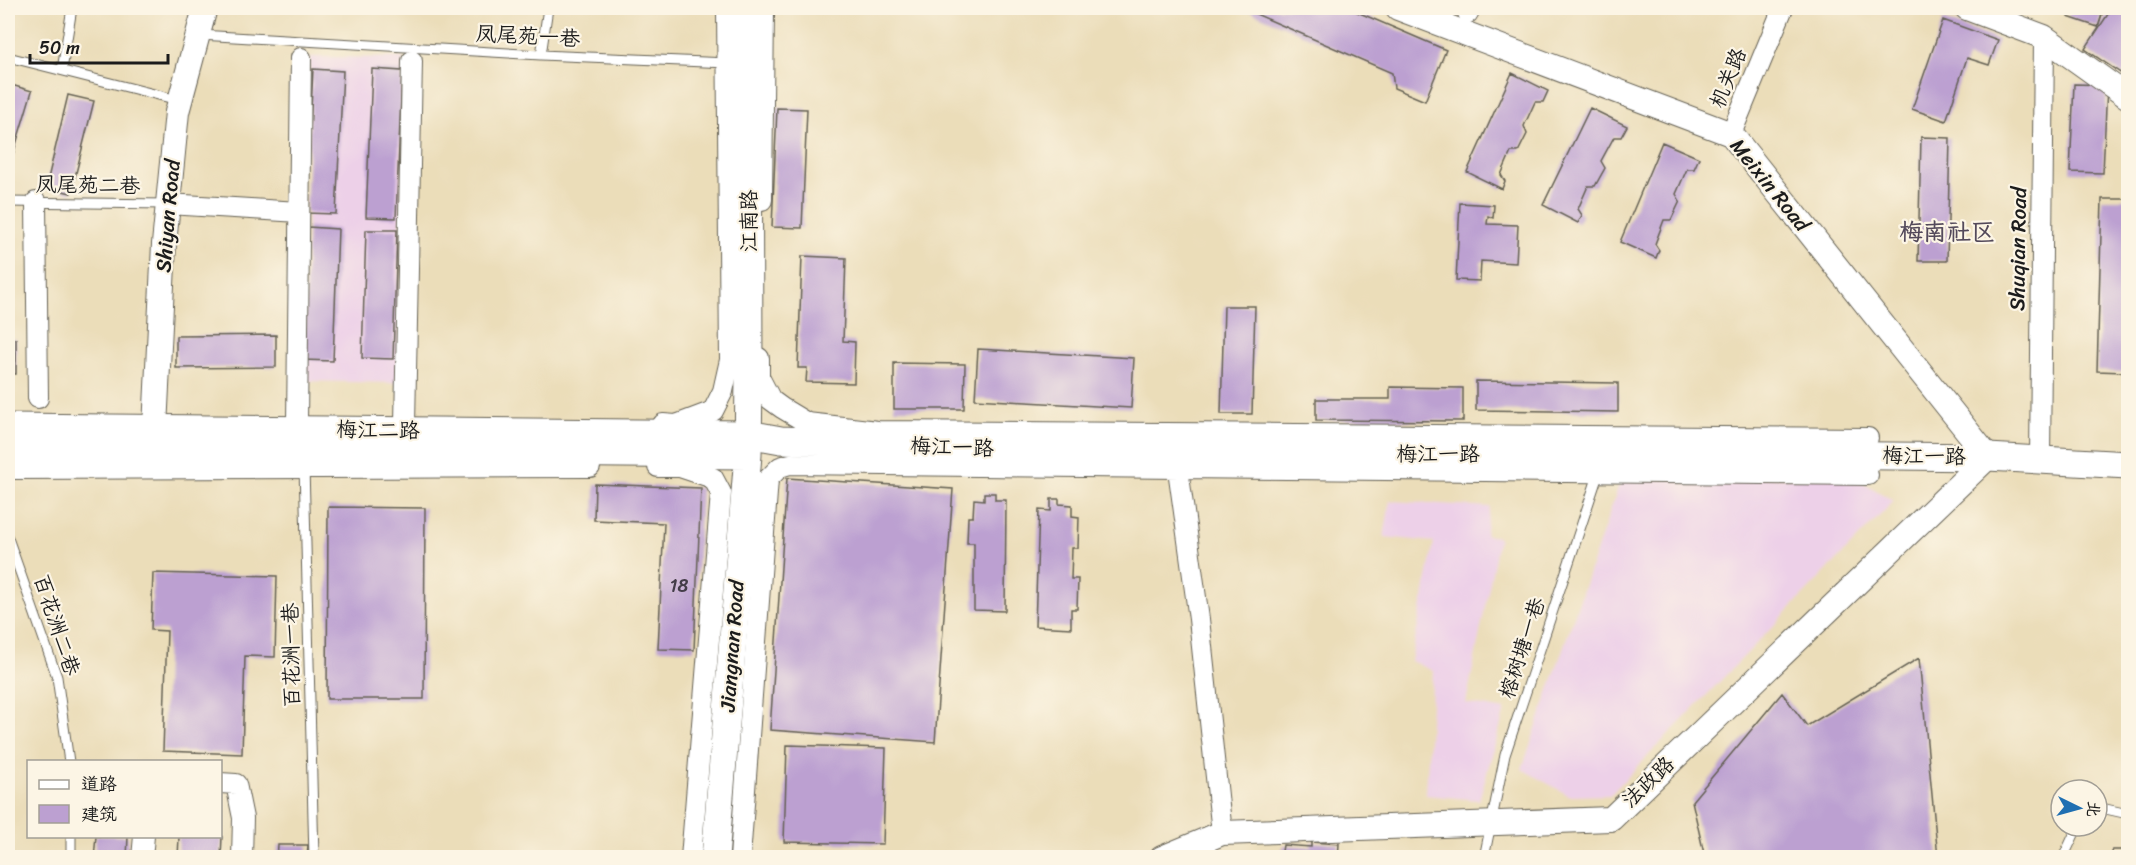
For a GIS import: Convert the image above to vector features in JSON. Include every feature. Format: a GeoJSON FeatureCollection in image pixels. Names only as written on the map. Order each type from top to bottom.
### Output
{"type":"FeatureCollection","features":[{"type":"Feature","properties":{"kind":"main road","name":"江南路"},"geometry":{"type":"LineString","coordinates":[[748,8],[748,444]]}},
{"type":"Feature","properties":{"kind":"main road","name":"梅江二路"},"geometry":{"type":"LineString","coordinates":[[8,427],[155,428],[748,444]]}},
{"type":"Feature","properties":{"kind":"main road","name":"梅江一路"},"geometry":{"type":"LineString","coordinates":[[748,444],[781,440],[1177,462],[1602,462],[1988,457],[2128,465]]}},
{"type":"Feature","properties":{"kind":"main road","name":"梅江二路"},"geometry":{"type":"LineString","coordinates":[[8,450],[304,460],[748,444]]}},
{"type":"Feature","properties":{"kind":"main road","name":"Jiangnan Road"},"geometry":{"type":"LineString","coordinates":[[715,858],[748,444]]}},
{"type":"Feature","properties":{"kind":"street","name":"Shiyan Road"},"geometry":{"type":"LineString","coordinates":[[155,428],[164,244],[177,112],[205,8]]}},
{"type":"Feature","properties":{"kind":"street"},"geometry":{"type":"LineString","coordinates":[[8,414],[676,425],[713,411],[723,391],[730,360],[727,8]]}},
{"type":"Feature","properties":{"kind":"street"},"geometry":{"type":"LineString","coordinates":[[764,8],[759,377],[771,400],[807,423],[878,431],[1868,438]]}},
{"type":"Feature","properties":{"kind":"street","name":"Meixin Road"},"geometry":{"type":"LineString","coordinates":[[1398,8],[1731,134],[1988,457]]}},
{"type":"Feature","properties":{"kind":"street","name":"机关路"},"geometry":{"type":"LineString","coordinates":[[1731,134],[1783,8]]}},
{"type":"Feature","properties":{"kind":"street"},"geometry":{"type":"LineString","coordinates":[[1967,8],[2044,37],[2128,97]]}},
{"type":"Feature","properties":{"kind":"street","name":"Shuqian Road"},"geometry":{"type":"LineString","coordinates":[[2040,460],[2044,37]]}},
{"type":"Feature","properties":{"kind":"street"},"geometry":{"type":"LineString","coordinates":[[297,423],[301,58]]}},
{"type":"Feature","properties":{"kind":"street"},"geometry":{"type":"LineString","coordinates":[[405,424],[412,61]]}},
{"type":"Feature","properties":{"kind":"street"},"geometry":{"type":"LineString","coordinates":[[36,202],[38,398]]}},
{"type":"Feature","properties":{"kind":"street"},"geometry":{"type":"LineString","coordinates":[[168,204],[300,212]]}},
{"type":"Feature","properties":{"kind":"street","name":"法政路"},"geometry":{"type":"LineString","coordinates":[[1162,858],[1222,833],[1611,819],[1988,457]]}},
{"type":"Feature","properties":{"kind":"street"},"geometry":{"type":"LineString","coordinates":[[8,469],[304,460],[680,467],[713,478],[722,494],[691,858]]}},
{"type":"Feature","properties":{"kind":"street"},"geometry":{"type":"LineString","coordinates":[[740,858],[768,479],[780,466],[790,464],[1177,462],[1199,619],[1222,833]]}},
{"type":"Feature","properties":{"kind":"street"},"geometry":{"type":"LineString","coordinates":[[1602,462],[1868,475]]}},
{"type":"Feature","properties":{"kind":"street"},"geometry":{"type":"LineString","coordinates":[[222,783],[236,784],[243,818],[242,858]]}},
{"type":"Feature","properties":{"kind":"street"},"geometry":{"type":"LineString","coordinates":[[142,858],[144,838]]}},
{"type":"Feature","properties":{"kind":"lane"},"geometry":{"type":"LineString","coordinates":[[62,70],[72,8]]}},
{"type":"Feature","properties":{"kind":"lane"},"geometry":{"type":"LineString","coordinates":[[541,55],[548,8]]}},
{"type":"Feature","properties":{"kind":"lane","name":"凤尾苑一巷"},"geometry":{"type":"LineString","coordinates":[[198,35],[541,55],[748,64]]}},
{"type":"Feature","properties":{"kind":"lane"},"geometry":{"type":"LineString","coordinates":[[8,57],[180,100]]}},
{"type":"Feature","properties":{"kind":"lane","name":"凤尾苑二巷"},"geometry":{"type":"LineString","coordinates":[[8,202],[168,204]]}},
{"type":"Feature","properties":{"kind":"lane","name":"百花洲一巷"},"geometry":{"type":"LineString","coordinates":[[304,460],[314,858]]}},
{"type":"Feature","properties":{"kind":"lane","name":"榕树塘一巷"},"geometry":{"type":"LineString","coordinates":[[1484,858],[1505,755],[1602,462]]}},
{"type":"Feature","properties":{"kind":"lane","name":"百花洲二巷"},"geometry":{"type":"LineString","coordinates":[[8,538],[57,677],[69,760]]}},
{"type":"Feature","properties":{"kind":"lane"},"geometry":{"type":"LineString","coordinates":[[2109,810],[2128,814]]}},
{"type":"Feature","properties":{"kind":"lane"},"geometry":{"type":"LineString","coordinates":[[71,838],[71,858]]}},
{"type":"Feature","properties":{"kind":"lane"},"geometry":{"type":"LineString","coordinates":[[2063,858],[2072,838]]}},
{"type":"Feature","properties":{"kind":"shaded area"},"geometry":{"type":"Polygon","coordinates":[[[310,57],[403,58],[398,383],[305,381],[310,57]]]}},
{"type":"Feature","properties":{"kind":"shaded area"},"geometry":{"type":"Polygon","coordinates":[[[1854,477],[1894,501],[1610,795],[1570,796],[1522,769],[1621,479],[1854,477]]]}},
{"type":"Feature","properties":{"kind":"shaded area"},"geometry":{"type":"Polygon","coordinates":[[[1390,501],[1490,507],[1485,535],[1499,537],[1466,703],[1505,710],[1479,800],[1426,795],[1433,671],[1411,661],[1434,542],[1384,537],[1390,501]]]}},
{"type":"Feature","properties":{"kind":"building"},"geometry":{"type":"Polygon","coordinates":[[[1242,8],[1348,8],[1446,50],[1425,101],[1394,88],[1392,73],[1242,8]]]}},
{"type":"Feature","properties":{"kind":"building"},"geometry":{"type":"Polygon","coordinates":[[[2071,8],[2104,8],[2098,27],[2068,17],[2071,8]]]}},
{"type":"Feature","properties":{"kind":"building"},"geometry":{"type":"Polygon","coordinates":[[[2112,8],[2128,9],[2128,78],[2085,49],[2112,8]]]}},
{"type":"Feature","properties":{"kind":"building"},"geometry":{"type":"Polygon","coordinates":[[[1943,20],[1998,40],[1989,65],[1967,58],[1946,121],[1912,109],[1943,20]]]}},
{"type":"Feature","properties":{"kind":"building"},"geometry":{"type":"Polygon","coordinates":[[[313,69],[343,71],[336,214],[306,213],[313,69]]]}},
{"type":"Feature","properties":{"kind":"building"},"geometry":{"type":"Polygon","coordinates":[[[372,69],[402,71],[396,218],[366,217],[372,69]]]}},
{"type":"Feature","properties":{"kind":"building"},"geometry":{"type":"Polygon","coordinates":[[[1512,73],[1548,91],[1543,102],[1535,102],[1524,126],[1527,134],[1518,152],[1511,152],[1501,175],[1505,181],[1502,189],[1467,172],[1512,73]]]}},
{"type":"Feature","properties":{"kind":"building"},"geometry":{"type":"Polygon","coordinates":[[[8,84],[32,91],[8,171],[8,84]]]}},
{"type":"Feature","properties":{"kind":"building"},"geometry":{"type":"Polygon","coordinates":[[[2074,84],[2107,85],[2103,173],[2070,172],[2074,84]]]}},
{"type":"Feature","properties":{"kind":"building"},"geometry":{"type":"Polygon","coordinates":[[[68,95],[94,101],[71,193],[46,187],[68,95]]]}},
{"type":"Feature","properties":{"kind":"building"},"geometry":{"type":"Polygon","coordinates":[[[777,108],[807,109],[802,228],[772,227],[777,108]]]}},
{"type":"Feature","properties":{"kind":"building"},"geometry":{"type":"Polygon","coordinates":[[[1590,108],[1627,126],[1621,137],[1614,137],[1601,161],[1605,168],[1595,186],[1588,186],[1578,209],[1582,215],[1578,223],[1543,205],[1590,108]]]}},
{"type":"Feature","properties":{"kind":"building"},"geometry":{"type":"Polygon","coordinates":[[[1921,137],[1950,138],[1947,261],[1918,261],[1921,137]]]}},
{"type":"Feature","properties":{"kind":"building"},"geometry":{"type":"Polygon","coordinates":[[[1662,142],[1699,158],[1694,169],[1687,169],[1676,194],[1680,201],[1671,220],[1664,220],[1655,244],[1659,250],[1656,258],[1620,242],[1662,142]]]}},
{"type":"Feature","properties":{"kind":"building"},"geometry":{"type":"Polygon","coordinates":[[[2102,199],[2128,199],[2128,307],[2126,307],[2124,372],[2097,371],[2102,199]]]}},
{"type":"Feature","properties":{"kind":"building"},"geometry":{"type":"Polygon","coordinates":[[[1460,203],[1494,205],[1493,218],[1488,216],[1487,224],[1518,225],[1516,263],[1481,261],[1480,281],[1456,280],[1460,203]]]}},
{"type":"Feature","properties":{"kind":"building"},"geometry":{"type":"Polygon","coordinates":[[[308,227],[338,229],[333,361],[303,360],[308,227]]]}},
{"type":"Feature","properties":{"kind":"building"},"geometry":{"type":"Polygon","coordinates":[[[366,230],[397,230],[393,359],[362,358],[366,230]]]}},
{"type":"Feature","properties":{"kind":"building"},"geometry":{"type":"Polygon","coordinates":[[[802,256],[846,258],[843,341],[855,342],[854,383],[806,382],[807,368],[798,368],[802,256]]]}},
{"type":"Feature","properties":{"kind":"building"},"geometry":{"type":"Polygon","coordinates":[[[1224,306],[1255,306],[1252,414],[1221,414],[1224,306]]]}},
{"type":"Feature","properties":{"kind":"building"},"geometry":{"type":"Polygon","coordinates":[[[276,335],[276,367],[176,368],[176,336],[276,335]]]}},
{"type":"Feature","properties":{"kind":"building"},"geometry":{"type":"Polygon","coordinates":[[[8,339],[16,339],[16,374],[8,374],[8,339]]]}},
{"type":"Feature","properties":{"kind":"building"},"geometry":{"type":"Polygon","coordinates":[[[978,349],[1134,358],[1131,408],[975,399],[978,349]]]}},
{"type":"Feature","properties":{"kind":"building"},"geometry":{"type":"Polygon","coordinates":[[[894,363],[965,364],[964,409],[894,409],[894,363]]]}},
{"type":"Feature","properties":{"kind":"building"},"geometry":{"type":"Polygon","coordinates":[[[1476,381],[1618,383],[1618,412],[1476,410],[1476,381]]]}},
{"type":"Feature","properties":{"kind":"building"},"geometry":{"type":"Polygon","coordinates":[[[1390,387],[1463,388],[1463,421],[1316,420],[1316,399],[1390,399],[1390,387]]]}},
{"type":"Feature","properties":{"kind":"building"},"geometry":{"type":"Polygon","coordinates":[[[787,478],[953,489],[935,742],[770,730],[787,478]]]}},
{"type":"Feature","properties":{"kind":"building"},"geometry":{"type":"Polygon","coordinates":[[[595,484],[701,488],[694,650],[658,649],[664,523],[594,520],[595,484]]]}},
{"type":"Feature","properties":{"kind":"building"},"geometry":{"type":"Polygon","coordinates":[[[984,493],[995,493],[995,500],[1006,500],[1005,611],[974,610],[974,543],[967,543],[968,517],[973,517],[974,499],[984,500],[984,493]]]}},
{"type":"Feature","properties":{"kind":"building"},"geometry":{"type":"Polygon","coordinates":[[[1051,499],[1059,499],[1059,504],[1072,505],[1072,516],[1079,517],[1078,548],[1072,548],[1071,579],[1078,579],[1077,609],[1071,609],[1071,628],[1035,626],[1039,510],[1051,511],[1051,499]]]}},
{"type":"Feature","properties":{"kind":"building"},"geometry":{"type":"Polygon","coordinates":[[[328,507],[425,508],[424,699],[327,699],[328,507]]]}},
{"type":"Feature","properties":{"kind":"building"},"geometry":{"type":"Polygon","coordinates":[[[153,573],[277,576],[275,657],[245,656],[242,754],[163,751],[167,631],[151,630],[153,573]]]}},
{"type":"Feature","properties":{"kind":"building"},"geometry":{"type":"Polygon","coordinates":[[[1919,658],[1938,858],[1705,858],[1692,801],[1782,693],[1807,726],[1919,658]]]}},
{"type":"Feature","properties":{"kind":"building"},"geometry":{"type":"Polygon","coordinates":[[[787,745],[886,748],[883,844],[784,842],[787,745]]]}},
{"type":"Feature","properties":{"kind":"building"},"geometry":{"type":"Polygon","coordinates":[[[96,838],[128,838],[127,858],[94,858],[96,838]]]}},
{"type":"Feature","properties":{"kind":"building"},"geometry":{"type":"Polygon","coordinates":[[[179,838],[222,838],[221,858],[178,858],[179,838]]]}},
{"type":"Feature","properties":{"kind":"building"},"geometry":{"type":"Polygon","coordinates":[[[1311,842],[1339,844],[1338,858],[1281,858],[1283,845],[1311,847],[1311,842]]]}},
{"type":"Feature","properties":{"kind":"building"},"geometry":{"type":"Polygon","coordinates":[[[278,845],[308,845],[307,858],[277,858],[278,845]]]}},
{"type":"Feature","properties":{"kind":"building"},"geometry":{"type":"Polygon","coordinates":[[[2112,850],[2128,850],[2128,858],[2113,858],[2112,850]]]}},
{"type":"Feature","properties":{"kind":"district","name":"梅南社区"},"geometry":{"type":"Point","coordinates":[1947,232]}}]}
